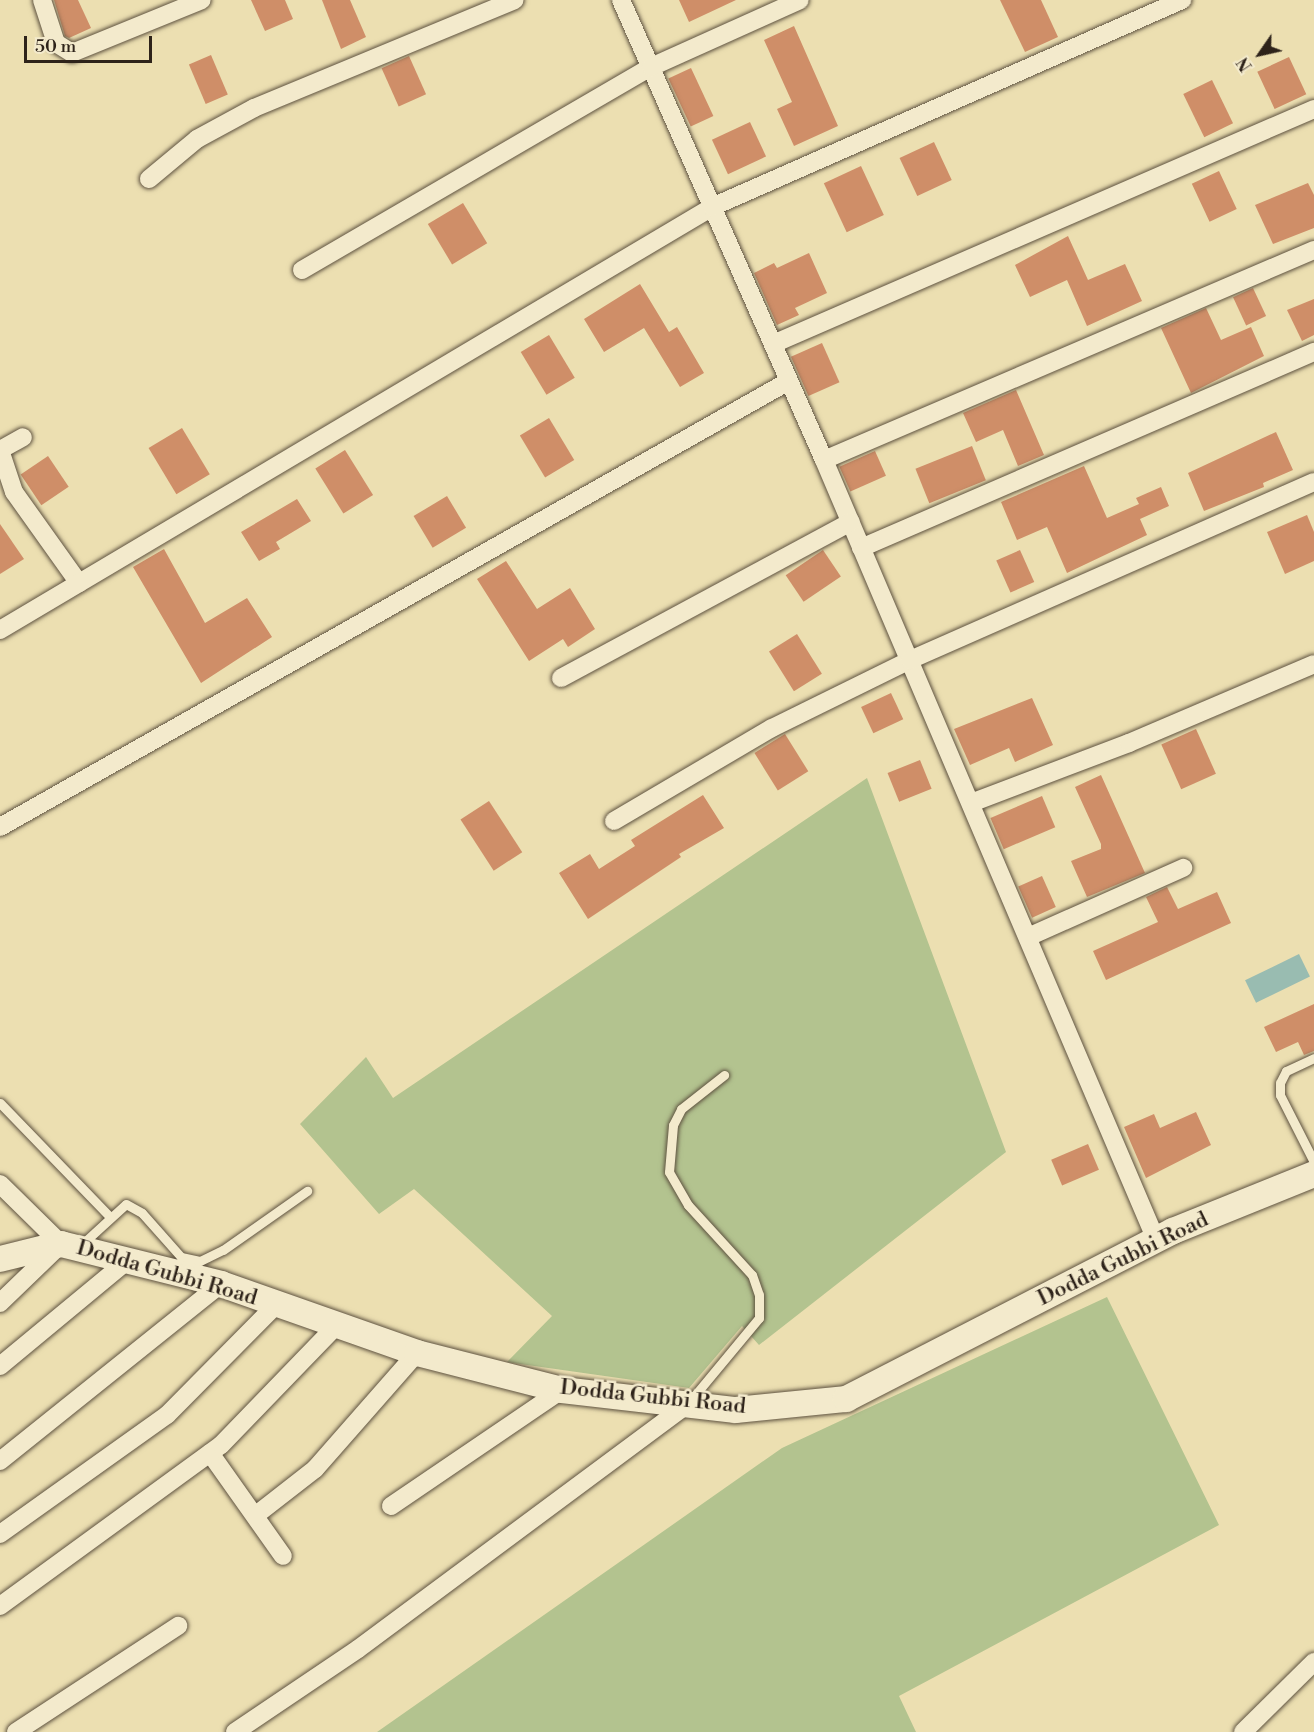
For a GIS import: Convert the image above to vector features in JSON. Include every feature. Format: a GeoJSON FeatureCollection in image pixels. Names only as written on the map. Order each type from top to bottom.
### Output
{"type":"FeatureCollection","features":[{"type":"Feature","properties":{"kind":"main road","name":"Dodda Gubbi Road"},"geometry":{"type":"LineString","coordinates":[[0,1259],[70,1246],[221,1284],[417,1353],[562,1390],[736,1410],[846,1399],[1156,1240],[1314,1174]]}},
{"type":"Feature","properties":{"kind":"street"},"geometry":{"type":"LineString","coordinates":[[42,0],[56,43],[72,53],[202,0]]}},
{"type":"Feature","properties":{"kind":"street"},"geometry":{"type":"LineString","coordinates":[[149,179],[197,139],[254,108],[515,0]]}},
{"type":"Feature","properties":{"kind":"street"},"geometry":{"type":"LineString","coordinates":[[621,0],[851,522],[1156,1240]]}},
{"type":"Feature","properties":{"kind":"street"},"geometry":{"type":"LineString","coordinates":[[302,270],[651,67],[800,0]]}},
{"type":"Feature","properties":{"kind":"street"},"geometry":{"type":"LineString","coordinates":[[0,630],[712,207],[1182,0]]}},
{"type":"Feature","properties":{"kind":"street"},"geometry":{"type":"LineString","coordinates":[[773,344],[1314,109]]}},
{"type":"Feature","properties":{"kind":"street"},"geometry":{"type":"LineString","coordinates":[[824,460],[1314,250]]}},
{"type":"Feature","properties":{"kind":"street"},"geometry":{"type":"LineString","coordinates":[[861,548],[1314,352]]}},
{"type":"Feature","properties":{"kind":"street"},"geometry":{"type":"LineString","coordinates":[[0,827],[789,381]]}},
{"type":"Feature","properties":{"kind":"street"},"geometry":{"type":"LineString","coordinates":[[23,436],[0,450],[14,492],[79,583]]}},
{"type":"Feature","properties":{"kind":"street"},"geometry":{"type":"LineString","coordinates":[[614,821],[772,728],[910,660],[1314,482]]}},
{"type":"Feature","properties":{"kind":"street"},"geometry":{"type":"LineString","coordinates":[[561,678],[851,522]]}},
{"type":"Feature","properties":{"kind":"street"},"geometry":{"type":"LineString","coordinates":[[971,803],[1129,743],[1314,664]]}},
{"type":"Feature","properties":{"kind":"street"},"geometry":{"type":"LineString","coordinates":[[1028,937],[1183,868]]}},
{"type":"Feature","properties":{"kind":"street"},"geometry":{"type":"LineString","coordinates":[[0,1184],[70,1246],[0,1303]]}},
{"type":"Feature","properties":{"kind":"street"},"geometry":{"type":"LineString","coordinates":[[0,1366],[128,1260]]}},
{"type":"Feature","properties":{"kind":"street"},"geometry":{"type":"LineString","coordinates":[[0,1461],[221,1284]]}},
{"type":"Feature","properties":{"kind":"street"},"geometry":{"type":"LineString","coordinates":[[0,1534],[167,1415],[277,1304]]}},
{"type":"Feature","properties":{"kind":"street"},"geometry":{"type":"LineString","coordinates":[[0,1606],[210,1454],[338,1324]]}},
{"type":"Feature","properties":{"kind":"street"},"geometry":{"type":"LineString","coordinates":[[256,1515],[315,1469],[417,1353]]}},
{"type":"Feature","properties":{"kind":"street"},"geometry":{"type":"LineString","coordinates":[[391,1506],[562,1390]]}},
{"type":"Feature","properties":{"kind":"street"},"geometry":{"type":"LineString","coordinates":[[235,1732],[358,1649],[689,1403]]}},
{"type":"Feature","properties":{"kind":"street"},"geometry":{"type":"LineString","coordinates":[[210,1454],[256,1515],[283,1556]]}},
{"type":"Feature","properties":{"kind":"street"},"geometry":{"type":"LineString","coordinates":[[16,1732],[178,1626]]}},
{"type":"Feature","properties":{"kind":"street"},"geometry":{"type":"LineString","coordinates":[[1243,1732],[1314,1662]]}},
{"type":"Feature","properties":{"kind":"lane"},"geometry":{"type":"LineString","coordinates":[[1314,1058],[1286,1071],[1280,1083],[1280,1095],[1314,1162]]}},
{"type":"Feature","properties":{"kind":"lane"},"geometry":{"type":"LineString","coordinates":[[689,1403],[759,1318],[759,1295],[752,1275],[688,1205],[669,1172],[673,1125],[681,1109],[724,1075]]}},
{"type":"Feature","properties":{"kind":"lane"},"geometry":{"type":"LineString","coordinates":[[0,1103],[110,1217]]}},
{"type":"Feature","properties":{"kind":"lane"},"geometry":{"type":"LineString","coordinates":[[70,1246],[126,1203],[134,1206],[181,1257],[200,1261],[308,1191]]}},
{"type":"Feature","properties":{"kind":"green space"},"geometry":{"type":"Polygon","coordinates":[[[867,778],[1006,1152],[759,1345],[742,1326],[689,1388],[507,1362],[552,1316],[414,1189],[379,1214],[300,1124],[366,1057],[393,1098],[867,778]]]}},
{"type":"Feature","properties":{"kind":"green space"},"geometry":{"type":"Polygon","coordinates":[[[1107,1297],[1219,1525],[899,1696],[916,1732],[377,1732],[782,1448],[1107,1297]]]}},
{"type":"Feature","properties":{"kind":"water"},"geometry":{"type":"Polygon","coordinates":[[[1299,954],[1310,976],[1256,1003],[1245,980],[1299,954]]]}},
{"type":"Feature","properties":{"kind":"building"},"geometry":{"type":"Polygon","coordinates":[[[54,0],[78,0],[91,28],[69,38],[65,36],[54,0]]]}},
{"type":"Feature","properties":{"kind":"building"},"geometry":{"type":"Polygon","coordinates":[[[251,0],[285,0],[293,19],[265,31],[251,0]]]}},
{"type":"Feature","properties":{"kind":"building"},"geometry":{"type":"Polygon","coordinates":[[[322,0],[350,0],[366,37],[341,49],[322,0]]]}},
{"type":"Feature","properties":{"kind":"building"},"geometry":{"type":"Polygon","coordinates":[[[679,0],[736,0],[689,22],[679,0]]]}},
{"type":"Feature","properties":{"kind":"building"},"geometry":{"type":"Polygon","coordinates":[[[1000,0],[1041,0],[1058,37],[1025,52],[1000,0]]]}},
{"type":"Feature","properties":{"kind":"building"},"geometry":{"type":"Polygon","coordinates":[[[794,26],[838,126],[794,146],[777,109],[792,102],[764,40],[794,26]]]}},
{"type":"Feature","properties":{"kind":"building"},"geometry":{"type":"Polygon","coordinates":[[[211,55],[228,95],[206,104],[189,64],[211,55]]]}},
{"type":"Feature","properties":{"kind":"building"},"geometry":{"type":"Polygon","coordinates":[[[409,56],[426,94],[399,107],[382,68],[409,56]]]}},
{"type":"Feature","properties":{"kind":"building"},"geometry":{"type":"Polygon","coordinates":[[[1289,57],[1306,94],[1275,109],[1257,72],[1289,57]]]}},
{"type":"Feature","properties":{"kind":"building"},"geometry":{"type":"Polygon","coordinates":[[[691,68],[713,116],[691,127],[668,79],[691,68]]]}},
{"type":"Feature","properties":{"kind":"building"},"geometry":{"type":"Polygon","coordinates":[[[1212,80],[1233,123],[1204,137],[1183,94],[1212,80]]]}},
{"type":"Feature","properties":{"kind":"building"},"geometry":{"type":"Polygon","coordinates":[[[750,122],[766,156],[728,174],[712,140],[750,122]]]}},
{"type":"Feature","properties":{"kind":"building"},"geometry":{"type":"Polygon","coordinates":[[[934,142],[952,180],[917,196],[900,158],[934,142]]]}},
{"type":"Feature","properties":{"kind":"building"},"geometry":{"type":"Polygon","coordinates":[[[861,166],[884,215],[847,232],[824,183],[861,166]]]}},
{"type":"Feature","properties":{"kind":"building"},"geometry":{"type":"Polygon","coordinates":[[[1219,171],[1237,209],[1210,222],[1192,184],[1219,171]]]}},
{"type":"Feature","properties":{"kind":"building"},"geometry":{"type":"Polygon","coordinates":[[[1308,183],[1314,195],[1314,228],[1273,244],[1255,205],[1308,183]]]}},
{"type":"Feature","properties":{"kind":"building"},"geometry":{"type":"Polygon","coordinates":[[[463,203],[487,243],[452,264],[428,224],[463,203]]]}},
{"type":"Feature","properties":{"kind":"building"},"geometry":{"type":"Polygon","coordinates":[[[1068,236],[1088,280],[1125,264],[1142,301],[1087,326],[1067,280],[1030,297],[1015,265],[1068,236]]]}},
{"type":"Feature","properties":{"kind":"building"},"geometry":{"type":"Polygon","coordinates":[[[809,253],[827,293],[795,308],[799,315],[777,325],[754,273],[774,263],[777,268],[809,253]]]}},
{"type":"Feature","properties":{"kind":"building"},"geometry":{"type":"Polygon","coordinates":[[[640,284],[669,332],[677,327],[704,373],[680,387],[644,328],[604,352],[584,319],[640,284]]]}},
{"type":"Feature","properties":{"kind":"building"},"geometry":{"type":"Polygon","coordinates":[[[1253,288],[1266,316],[1246,325],[1233,297],[1253,288]]]}},
{"type":"Feature","properties":{"kind":"building"},"geometry":{"type":"Polygon","coordinates":[[[1314,299],[1314,335],[1302,341],[1287,310],[1314,299]]]}},
{"type":"Feature","properties":{"kind":"building"},"geometry":{"type":"Polygon","coordinates":[[[1206,308],[1221,340],[1251,327],[1264,356],[1191,393],[1161,328],[1206,308]]]}},
{"type":"Feature","properties":{"kind":"building"},"geometry":{"type":"Polygon","coordinates":[[[549,335],[575,378],[546,395],[521,352],[549,335]]]}},
{"type":"Feature","properties":{"kind":"building"},"geometry":{"type":"Polygon","coordinates":[[[822,343],[839,382],[808,396],[791,357],[822,343]]]}},
{"type":"Feature","properties":{"kind":"building"},"geometry":{"type":"Polygon","coordinates":[[[1016,390],[1044,455],[1018,466],[1003,430],[976,442],[963,413],[1016,390]]]}},
{"type":"Feature","properties":{"kind":"building"},"geometry":{"type":"Polygon","coordinates":[[[549,418],[574,460],[545,478],[520,436],[549,418]]]}},
{"type":"Feature","properties":{"kind":"building"},"geometry":{"type":"Polygon","coordinates":[[[182,428],[210,474],[176,494],[149,448],[182,428]]]}},
{"type":"Feature","properties":{"kind":"building"},"geometry":{"type":"Polygon","coordinates":[[[1276,432],[1293,470],[1263,483],[1264,487],[1204,511],[1188,473],[1276,432]]]}},
{"type":"Feature","properties":{"kind":"building"},"geometry":{"type":"Polygon","coordinates":[[[972,446],[986,480],[929,503],[915,469],[972,446]]]}},
{"type":"Feature","properties":{"kind":"building"},"geometry":{"type":"Polygon","coordinates":[[[345,450],[373,495],[343,513],[315,469],[345,450]]]}},
{"type":"Feature","properties":{"kind":"building"},"geometry":{"type":"Polygon","coordinates":[[[875,451],[886,476],[850,492],[839,467],[875,451]]]}},
{"type":"Feature","properties":{"kind":"building"},"geometry":{"type":"Polygon","coordinates":[[[48,456],[69,487],[41,505],[21,474],[48,456]]]}},
{"type":"Feature","properties":{"kind":"building"},"geometry":{"type":"Polygon","coordinates":[[[1084,466],[1107,518],[1139,504],[1136,498],[1161,487],[1169,506],[1140,519],[1147,535],[1067,573],[1047,527],[1017,540],[1001,502],[1084,466]]]}},
{"type":"Feature","properties":{"kind":"building"},"geometry":{"type":"Polygon","coordinates":[[[447,496],[466,528],[433,548],[414,516],[447,496]]]}},
{"type":"Feature","properties":{"kind":"building"},"geometry":{"type":"Polygon","coordinates":[[[297,499],[311,521],[276,542],[280,549],[259,561],[241,532],[297,499]]]}},
{"type":"Feature","properties":{"kind":"building"},"geometry":{"type":"Polygon","coordinates":[[[1307,515],[1314,532],[1314,561],[1285,574],[1267,532],[1307,515]]]}},
{"type":"Feature","properties":{"kind":"building"},"geometry":{"type":"Polygon","coordinates":[[[0,524],[24,559],[0,574],[0,524]]]}},
{"type":"Feature","properties":{"kind":"building"},"geometry":{"type":"Polygon","coordinates":[[[164,549],[205,623],[247,598],[272,637],[201,683],[133,567],[164,549]]]}},
{"type":"Feature","properties":{"kind":"building"},"geometry":{"type":"Polygon","coordinates":[[[823,550],[841,577],[804,602],[786,575],[823,550]]]}},
{"type":"Feature","properties":{"kind":"building"},"geometry":{"type":"Polygon","coordinates":[[[1020,550],[1034,582],[1010,593],[996,561],[1020,550]]]}},
{"type":"Feature","properties":{"kind":"building"},"geometry":{"type":"Polygon","coordinates":[[[506,561],[537,609],[570,588],[595,629],[568,647],[563,639],[529,661],[477,579],[506,561]]]}},
{"type":"Feature","properties":{"kind":"building"},"geometry":{"type":"Polygon","coordinates":[[[797,634],[822,674],[794,691],[769,651],[797,634]]]}},
{"type":"Feature","properties":{"kind":"building"},"geometry":{"type":"Polygon","coordinates":[[[891,693],[903,719],[873,733],[861,707],[891,693]]]}},
{"type":"Feature","properties":{"kind":"building"},"geometry":{"type":"Polygon","coordinates":[[[1032,698],[1053,745],[1015,762],[1009,748],[970,765],[954,729],[1032,698]]]}},
{"type":"Feature","properties":{"kind":"building"},"geometry":{"type":"Polygon","coordinates":[[[1196,729],[1216,774],[1181,789],[1161,744],[1196,729]]]}},
{"type":"Feature","properties":{"kind":"building"},"geometry":{"type":"Polygon","coordinates":[[[785,734],[808,771],[778,790],[754,753],[785,734]]]}},
{"type":"Feature","properties":{"kind":"building"},"geometry":{"type":"Polygon","coordinates":[[[920,760],[932,789],[899,802],[888,773],[920,760]]]}},
{"type":"Feature","properties":{"kind":"building"},"geometry":{"type":"Polygon","coordinates":[[[1101,775],[1145,873],[1087,897],[1071,861],[1101,849],[1101,844],[1075,787],[1101,775]]]}},
{"type":"Feature","properties":{"kind":"building"},"geometry":{"type":"Polygon","coordinates":[[[703,795],[724,828],[679,854],[681,857],[588,919],[559,873],[590,854],[599,869],[635,846],[631,840],[703,795]]]}},
{"type":"Feature","properties":{"kind":"building"},"geometry":{"type":"Polygon","coordinates":[[[1042,796],[1055,827],[1004,849],[990,818],[1042,796]]]}},
{"type":"Feature","properties":{"kind":"building"},"geometry":{"type":"Polygon","coordinates":[[[489,801],[522,852],[494,871],[460,820],[489,801]]]}},
{"type":"Feature","properties":{"kind":"building"},"geometry":{"type":"Polygon","coordinates":[[[1042,876],[1056,907],[1032,918],[1018,887],[1042,876]]]}},
{"type":"Feature","properties":{"kind":"building"},"geometry":{"type":"Polygon","coordinates":[[[1167,887],[1178,909],[1217,892],[1231,923],[1106,980],[1093,951],[1158,922],[1146,897],[1167,887]]]}},
{"type":"Feature","properties":{"kind":"building"},"geometry":{"type":"Polygon","coordinates":[[[1314,1004],[1314,1051],[1304,1055],[1298,1042],[1276,1052],[1264,1027],[1314,1004]]]}},
{"type":"Feature","properties":{"kind":"building"},"geometry":{"type":"Polygon","coordinates":[[[1196,1112],[1211,1145],[1146,1178],[1124,1127],[1154,1114],[1160,1128],[1196,1112]]]}},
{"type":"Feature","properties":{"kind":"building"},"geometry":{"type":"Polygon","coordinates":[[[1088,1144],[1099,1170],[1062,1185],[1051,1160],[1088,1144]]]}}]}
